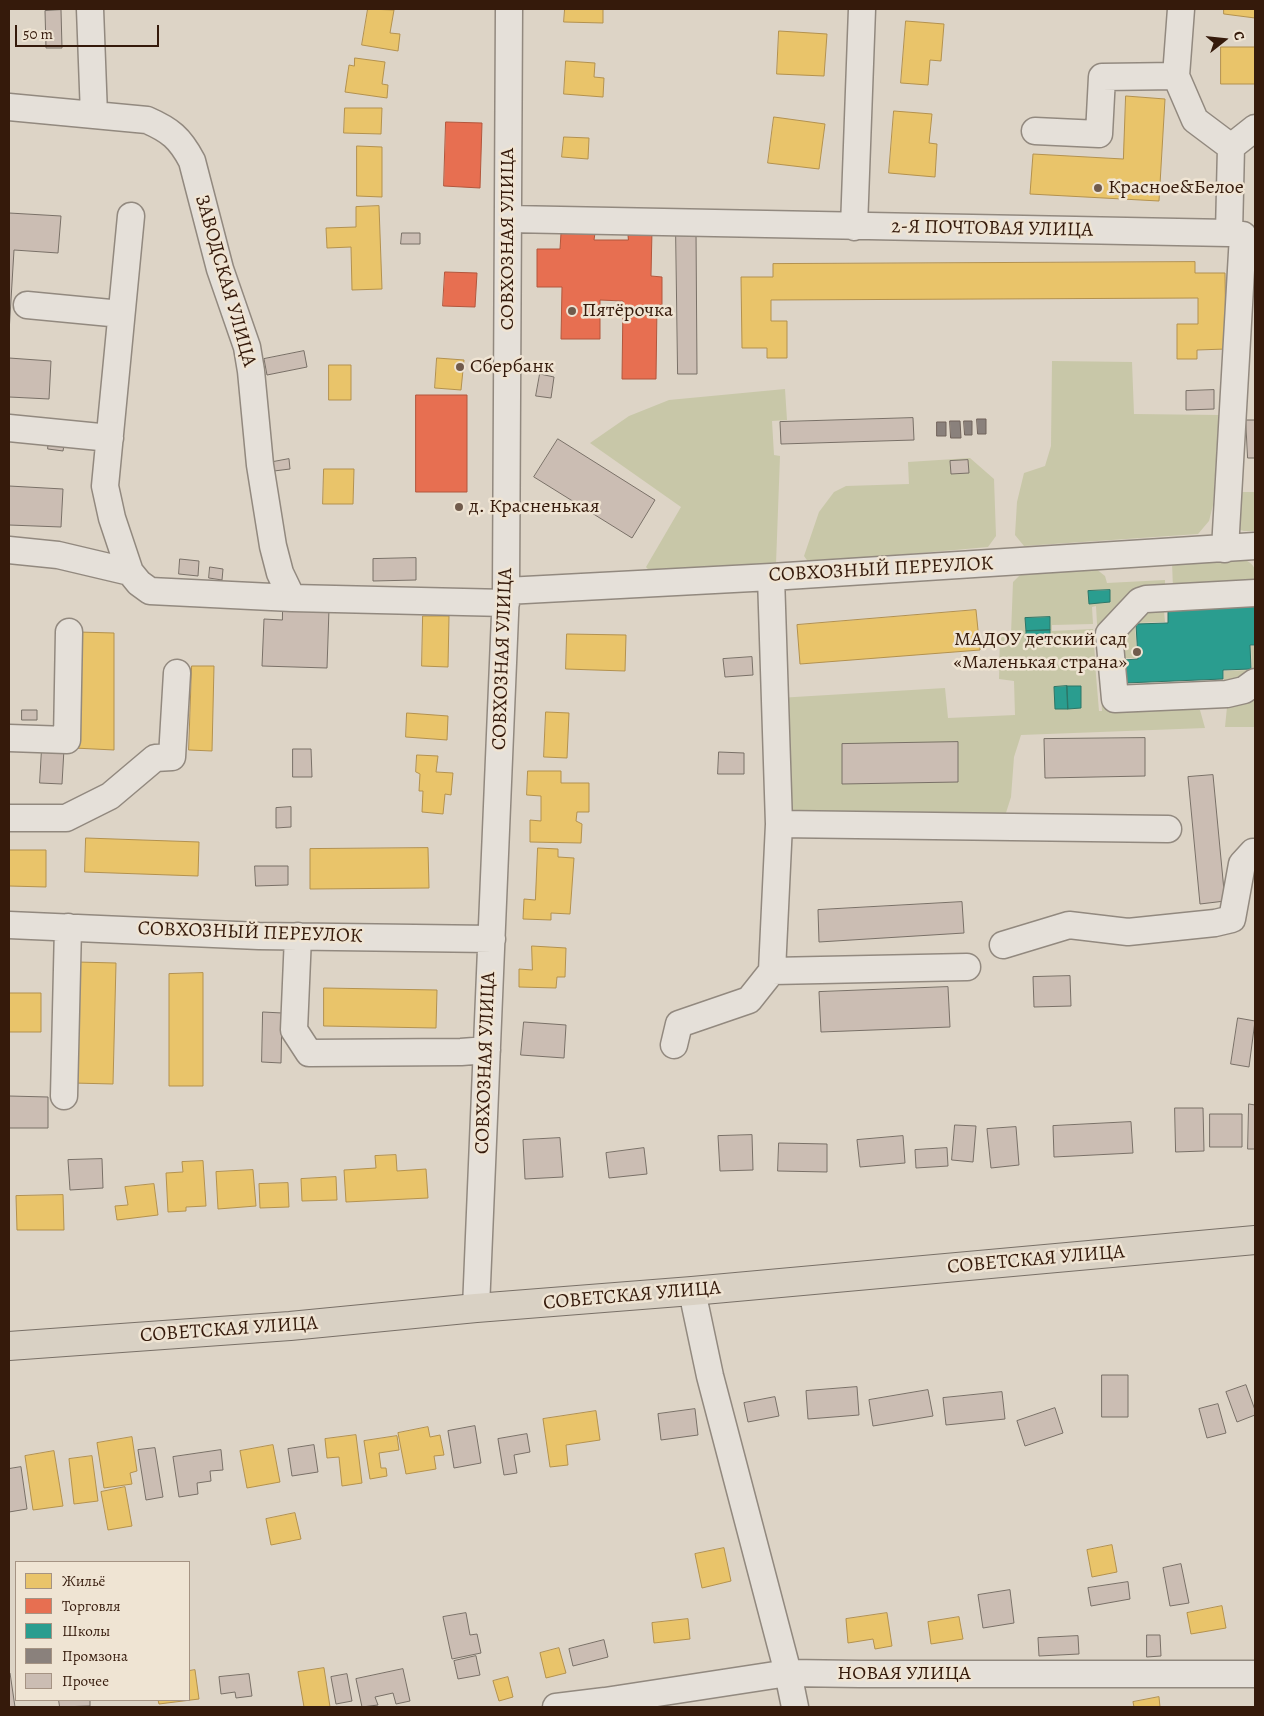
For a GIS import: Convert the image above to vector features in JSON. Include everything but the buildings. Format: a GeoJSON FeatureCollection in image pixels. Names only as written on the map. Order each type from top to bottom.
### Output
{"type":"FeatureCollection","features":[{"type":"Feature","properties":{"kind":"main road","name":"СОВЕТСКАЯ УЛИЦА"},"geometry":{"type":"LineString","coordinates":[[9,1346],[290,1326],[1255,1240]]}},
{"type":"Feature","properties":{"kind":"street"},"geometry":{"type":"LineString","coordinates":[[90,9],[94,116]]}},
{"type":"Feature","properties":{"kind":"street","name":"СОВХОЗНАЯ УЛИЦА"},"geometry":{"type":"LineString","coordinates":[[476,1308],[506,597],[510,9]]}},
{"type":"Feature","properties":{"kind":"street"},"geometry":{"type":"LineString","coordinates":[[854,227],[862,9]]}},
{"type":"Feature","properties":{"kind":"street"},"geometry":{"type":"LineString","coordinates":[[1180,9],[1176,76],[1195,120],[1231,147],[1242,234],[1225,549]]}},
{"type":"Feature","properties":{"kind":"street"},"geometry":{"type":"LineString","coordinates":[[1035,131],[1099,134],[1102,77],[1176,76]]}},
{"type":"Feature","properties":{"kind":"street","name":"ЗАВОДСКАЯ УЛИЦА"},"geometry":{"type":"LineString","coordinates":[[9,107],[147,120],[164,127],[186,149],[192,162],[220,269],[247,347],[260,465],[273,546],[280,573],[292,598]]}},
{"type":"Feature","properties":{"kind":"street"},"geometry":{"type":"LineString","coordinates":[[1231,147],[1255,128]]}},
{"type":"Feature","properties":{"kind":"street"},"geometry":{"type":"LineString","coordinates":[[130,572],[112,518],[106,486],[131,216]]}},
{"type":"Feature","properties":{"kind":"street","name":"2-Я ПОЧТОВАЯ УЛИЦА"},"geometry":{"type":"LineString","coordinates":[[509,219],[1242,234]]}},
{"type":"Feature","properties":{"kind":"street"},"geometry":{"type":"LineString","coordinates":[[27,305],[122,314]]}},
{"type":"Feature","properties":{"kind":"street"},"geometry":{"type":"LineString","coordinates":[[9,428],[110,438]]}},
{"type":"Feature","properties":{"kind":"street","name":"СОВХОЗНЫЙ ПЕРЕУЛОК"},"geometry":{"type":"LineString","coordinates":[[130,572],[139,583],[150,591],[292,598],[506,597],[771,577],[1255,546]]}},
{"type":"Feature","properties":{"kind":"street"},"geometry":{"type":"LineString","coordinates":[[9,550],[58,554],[130,572]]}},
{"type":"Feature","properties":{"kind":"street"},"geometry":{"type":"LineString","coordinates":[[674,1045],[679,1024],[749,1000],[772,971],[779,824],[771,577]]}},
{"type":"Feature","properties":{"kind":"street"},"geometry":{"type":"LineString","coordinates":[[1255,593],[1146,599],[1140,601],[1109,634],[1115,699],[1227,694],[1244,690],[1255,682]]}},
{"type":"Feature","properties":{"kind":"street"},"geometry":{"type":"LineString","coordinates":[[9,738],[67,740],[69,632]]}},
{"type":"Feature","properties":{"kind":"street"},"geometry":{"type":"LineString","coordinates":[[9,818],[66,818],[110,796],[155,758],[172,757],[177,673]]}},
{"type":"Feature","properties":{"kind":"street"},"geometry":{"type":"LineString","coordinates":[[779,824],[1168,829]]}},
{"type":"Feature","properties":{"kind":"street"},"geometry":{"type":"LineString","coordinates":[[1003,945],[1069,925],[1128,932],[1232,919],[1242,864],[1255,852]]}},
{"type":"Feature","properties":{"kind":"street","name":"СОВХОЗНЫЙ ПЕРЕУЛОК"},"geometry":{"type":"LineString","coordinates":[[9,924],[298,936],[492,939]]}},
{"type":"Feature","properties":{"kind":"street"},"geometry":{"type":"LineString","coordinates":[[64,1096],[68,927]]}},
{"type":"Feature","properties":{"kind":"street"},"geometry":{"type":"LineString","coordinates":[[298,936],[294,1030],[309,1052],[461,1052],[487,1050]]}},
{"type":"Feature","properties":{"kind":"street"},"geometry":{"type":"LineString","coordinates":[[772,971],[967,967]]}},
{"type":"Feature","properties":{"kind":"street"},"geometry":{"type":"LineString","coordinates":[[692,1291],[710,1376],[788,1673],[795,1707]]}},
{"type":"Feature","properties":{"kind":"street","name":"НОВАЯ УЛИЦА"},"geometry":{"type":"LineString","coordinates":[[556,1707],[604,1702],[788,1673],[1255,1674]]}},
{"type":"Feature","properties":{"kind":"green space"},"geometry":{"type":"Polygon","coordinates":[[[1052,361],[1132,362],[1134,414],[1219,415],[1213,505],[1209,521],[1198,534],[1024,546],[1015,535],[1017,502],[1024,473],[1045,466],[1051,446],[1052,361]]]}},
{"type":"Feature","properties":{"kind":"green space"},"geometry":{"type":"Polygon","coordinates":[[[785,389],[787,420],[772,421],[774,455],[780,456],[776,564],[652,574],[646,567],[681,507],[590,443],[629,416],[669,400],[785,389]]]}},
{"type":"Feature","properties":{"kind":"green space"},"geometry":{"type":"Polygon","coordinates":[[[970,458],[994,479],[996,536],[988,547],[809,563],[804,556],[819,512],[834,492],[846,486],[909,484],[908,462],[970,458]]]}},
{"type":"Feature","properties":{"kind":"green space"},"geometry":{"type":"Polygon","coordinates":[[[1235,492],[1255,492],[1255,531],[1237,529],[1235,492]]]}},
{"type":"Feature","properties":{"kind":"green space"},"geometry":{"type":"Polygon","coordinates":[[[1244,560],[1253,565],[1254,582],[1173,589],[1172,562],[1244,560]]]}},
{"type":"Feature","properties":{"kind":"green space"},"geometry":{"type":"Polygon","coordinates":[[[1095,568],[1105,576],[1107,583],[1165,580],[1165,590],[1102,630],[1107,711],[1193,706],[1200,710],[1205,728],[1021,735],[1014,757],[1011,797],[1004,819],[784,817],[778,698],[945,688],[948,718],[1015,715],[1014,681],[999,679],[1000,634],[1011,634],[1013,582],[1023,572],[1095,568]],[[1109,590],[1089,591],[1089,603],[1110,602],[1109,590]],[[1096,606],[1092,607],[1093,624],[1052,625],[1052,631],[1093,629],[1095,658],[1046,660],[1046,665],[1095,663],[1099,711],[1102,711],[1096,606]]]}},
{"type":"Feature","properties":{"kind":"green space"},"geometry":{"type":"Polygon","coordinates":[[[1164,611],[1165,622],[1135,623],[1137,658],[1123,658],[1121,637],[1144,612],[1164,611]]]}},
{"type":"Feature","properties":{"kind":"green space"},"geometry":{"type":"Polygon","coordinates":[[[1251,646],[1255,646],[1255,671],[1224,683],[1224,671],[1252,670],[1251,646]]]}},
{"type":"Feature","properties":{"kind":"green space"},"geometry":{"type":"Polygon","coordinates":[[[1255,694],[1255,727],[1225,727],[1227,707],[1255,694]]]}},
{"type":"Feature","properties":{"kind":"place","name":"Красное&Белое"},"geometry":{"type":"Point","coordinates":[1098,188]}},
{"type":"Feature","properties":{"kind":"place","name":"Пятёрочка"},"geometry":{"type":"Point","coordinates":[572,311]}},
{"type":"Feature","properties":{"kind":"place","name":"Сбербанк"},"geometry":{"type":"Point","coordinates":[460,367]}},
{"type":"Feature","properties":{"kind":"place","name":"д. Красненькая"},"geometry":{"type":"Point","coordinates":[459,507]}},
{"type":"Feature","properties":{"kind":"place","name":"МАДОУ детский сад «Маленькая страна»"},"geometry":{"type":"Point","coordinates":[1137,652]}}]}
